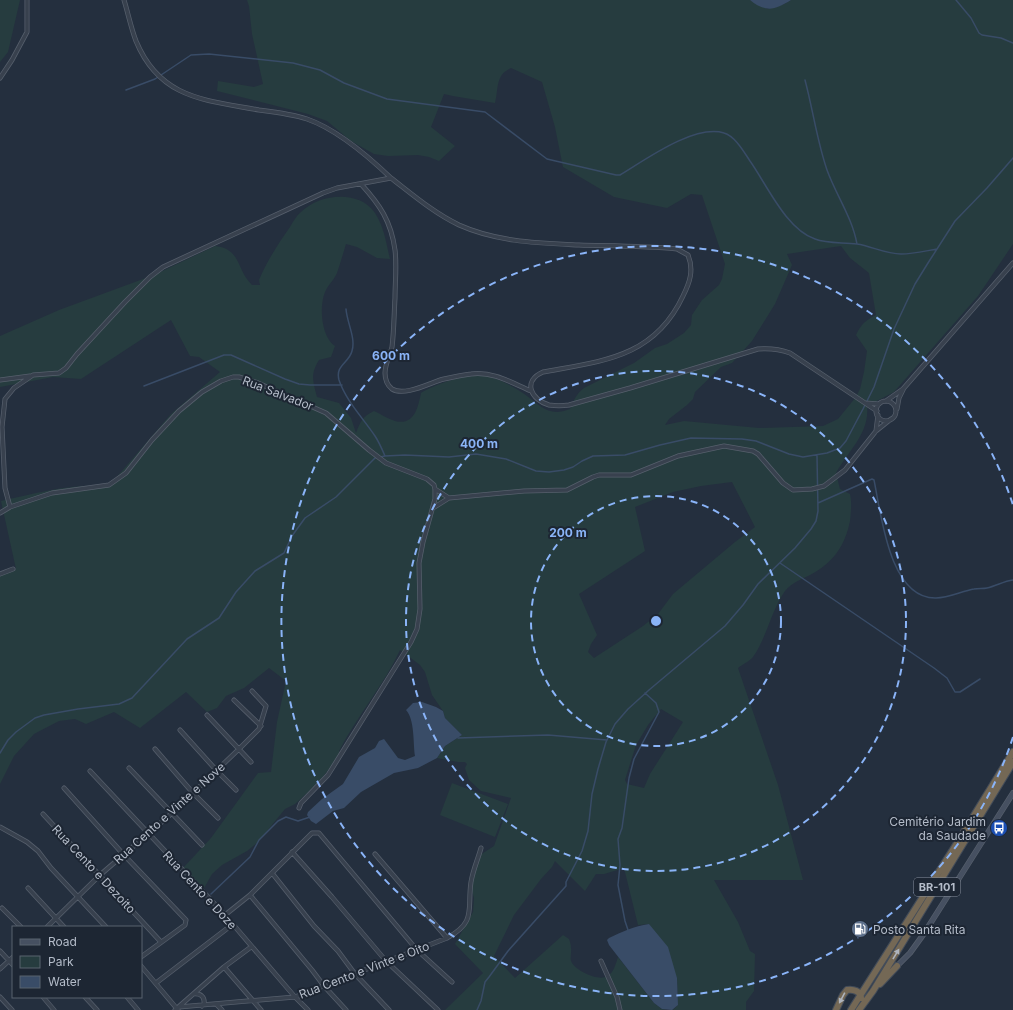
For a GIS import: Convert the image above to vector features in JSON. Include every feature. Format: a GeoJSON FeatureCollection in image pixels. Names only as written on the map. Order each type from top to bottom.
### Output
{"type":"FeatureCollection","features":[{"type":"Feature","properties":{"kind":"highway","name":"BR-101"},"geometry":{"type":"LineString","coordinates":[[851,1010],[958,842],[1013,752]]}},
{"type":"Feature","properties":{"kind":"highway","name":"BR-101"},"geometry":{"type":"LineString","coordinates":[[859,1010],[873,991],[1013,762]]}},
{"type":"Feature","properties":{"kind":"highway"},"geometry":{"type":"LineString","coordinates":[[889,965],[892,968],[897,966]]}},
{"type":"Feature","properties":{"kind":"highway"},"geometry":{"type":"LineString","coordinates":[[873,991],[897,966]]}},
{"type":"Feature","properties":{"kind":"highway"},"geometry":{"type":"LineString","coordinates":[[836,1010],[847,990],[854,990],[861,994],[862,1000],[859,1010]]}},
{"type":"Feature","properties":{"kind":"street"},"geometry":{"type":"LineString","coordinates":[[0,78],[12,60],[27,32],[27,0]]}},
{"type":"Feature","properties":{"kind":"street"},"geometry":{"type":"LineString","coordinates":[[124,0],[136,40],[143,54],[162,79],[170,86],[186,94],[206,99],[298,116],[312,121],[340,136],[363,152],[391,178],[443,216],[460,225],[507,240],[536,243],[677,249],[688,255],[692,268],[688,286],[673,314],[653,337],[634,349],[606,360],[543,372],[536,375],[531,383],[532,391],[535,397],[541,401],[549,405],[568,405],[630,388],[758,349],[770,348],[780,349],[790,353],[864,402],[883,420],[891,419]]}},
{"type":"Feature","properties":{"kind":"street"},"geometry":{"type":"LineString","coordinates":[[0,380],[59,373],[66,368],[125,302],[150,277],[163,267],[323,193],[337,188],[391,178]]}},
{"type":"Feature","properties":{"kind":"street"},"geometry":{"type":"LineString","coordinates":[[362,184],[385,214],[391,230],[395,249],[396,266],[394,326],[392,347],[385,371],[385,378],[388,385],[393,390],[401,392],[410,391],[444,379],[481,374],[494,376],[532,391]]}},
{"type":"Feature","properties":{"kind":"street"},"geometry":{"type":"LineString","coordinates":[[864,402],[879,404],[903,389],[1013,263]]}},
{"type":"Feature","properties":{"kind":"street"},"geometry":{"type":"LineString","coordinates":[[1,513],[10,507],[5,488],[2,427],[2,415],[5,399],[14,388],[33,375]]}},
{"type":"Feature","properties":{"kind":"street","name":"Rua Salvador"},"geometry":{"type":"LineString","coordinates":[[10,507],[52,493],[109,486],[118,480],[135,463],[152,440],[188,403],[221,381],[233,377],[246,379],[264,385],[300,402],[322,410],[369,450],[392,466],[427,478],[435,489],[449,498]]}},
{"type":"Feature","properties":{"kind":"street"},"geometry":{"type":"LineString","coordinates":[[433,508],[449,498],[567,490],[600,475],[631,475],[678,456],[727,446],[753,451],[758,454],[783,483],[793,490],[812,490],[824,486],[845,470],[876,432],[896,414],[899,398],[903,389]]}},
{"type":"Feature","properties":{"kind":"street"},"geometry":{"type":"LineString","coordinates":[[886,401],[893,403],[896,414]]}},
{"type":"Feature","properties":{"kind":"street"},"geometry":{"type":"LineString","coordinates":[[876,432],[879,404]]}},
{"type":"Feature","properties":{"kind":"street"},"geometry":{"type":"LineString","coordinates":[[299,808],[301,803],[328,775],[417,629],[420,609],[420,563],[425,533],[435,499],[435,489]]}},
{"type":"Feature","properties":{"kind":"street"},"geometry":{"type":"LineString","coordinates":[[0,574],[13,569]]}},
{"type":"Feature","properties":{"kind":"street","name":"Rua Cento e Vinte e Nove"},"geometry":{"type":"LineString","coordinates":[[48,926],[100,875],[171,814],[217,771],[261,726],[266,706],[252,691]]}},
{"type":"Feature","properties":{"kind":"street"},"geometry":{"type":"LineString","coordinates":[[234,700],[261,726]]}},
{"type":"Feature","properties":{"kind":"street"},"geometry":{"type":"LineString","coordinates":[[207,715],[251,762]]}},
{"type":"Feature","properties":{"kind":"street"},"geometry":{"type":"LineString","coordinates":[[180,730],[236,790]]}},
{"type":"Feature","properties":{"kind":"street"},"geometry":{"type":"LineString","coordinates":[[155,749],[193,793],[218,818]]}},
{"type":"Feature","properties":{"kind":"street"},"geometry":{"type":"LineString","coordinates":[[129,768],[202,845]]}},
{"type":"Feature","properties":{"kind":"street","name":"Rua Cento e Doze"},"geometry":{"type":"LineString","coordinates":[[90,771],[225,915],[251,947],[308,1010]]}},
{"type":"Feature","properties":{"kind":"street"},"geometry":{"type":"LineString","coordinates":[[64,788],[123,854],[186,919],[187,922],[185,925],[142,956]]}},
{"type":"Feature","properties":{"kind":"street"},"geometry":{"type":"LineString","coordinates":[[897,966],[910,953],[927,929],[1013,793]]}},
{"type":"Feature","properties":{"kind":"street","name":"Rua Cento e Dezoito"},"geometry":{"type":"LineString","coordinates":[[43,814],[161,942]]}},
{"type":"Feature","properties":{"kind":"street"},"geometry":{"type":"LineString","coordinates":[[0,827],[27,842],[38,851],[51,868],[105,926]]}},
{"type":"Feature","properties":{"kind":"street"},"geometry":{"type":"LineString","coordinates":[[225,915],[250,895],[312,833],[319,834],[417,950],[452,982]]}},
{"type":"Feature","properties":{"kind":"street","name":"Rua Cento e Vinte e Oito"},"geometry":{"type":"LineString","coordinates":[[177,1009],[295,997],[447,938],[460,930],[467,922],[469,917],[472,880],[481,848]]}},
{"type":"Feature","properties":{"kind":"street"},"geometry":{"type":"LineString","coordinates":[[292,852],[332,896],[386,961],[438,1010]]}},
{"type":"Feature","properties":{"kind":"street"},"geometry":{"type":"LineString","coordinates":[[375,854],[447,938]]}},
{"type":"Feature","properties":{"kind":"street"},"geometry":{"type":"LineString","coordinates":[[272,873],[314,926],[338,951],[355,974],[389,1010]]}},
{"type":"Feature","properties":{"kind":"street"},"geometry":{"type":"LineString","coordinates":[[28,888],[63,926]]}},
{"type":"Feature","properties":{"kind":"street"},"geometry":{"type":"LineString","coordinates":[[250,895],[324,986],[346,1010]]}},
{"type":"Feature","properties":{"kind":"street"},"geometry":{"type":"LineString","coordinates":[[2,908],[20,926]]}},
{"type":"Feature","properties":{"kind":"street"},"geometry":{"type":"LineString","coordinates":[[156,983],[233,924]]}},
{"type":"Feature","properties":{"kind":"street"},"geometry":{"type":"LineString","coordinates":[[142,967],[177,1009],[224,967],[251,947]]}},
{"type":"Feature","properties":{"kind":"street"},"geometry":{"type":"LineString","coordinates":[[0,951],[12,964]]}},
{"type":"Feature","properties":{"kind":"street"},"geometry":{"type":"LineString","coordinates":[[0,969],[12,958]]}},
{"type":"Feature","properties":{"kind":"street"},"geometry":{"type":"LineString","coordinates":[[601,961],[617,997],[620,1010]]}},
{"type":"Feature","properties":{"kind":"street"},"geometry":{"type":"LineString","coordinates":[[224,967],[261,1010]]}},
{"type":"Feature","properties":{"kind":"street"},"geometry":{"type":"LineString","coordinates":[[194,994],[199,994],[203,997],[205,1002],[202,1006]]}},
{"type":"Feature","properties":{"kind":"street"},"geometry":{"type":"LineString","coordinates":[[0,997],[12,1010]]}},
{"type":"Feature","properties":{"kind":"street"},"geometry":{"type":"LineString","coordinates":[[43,998],[54,1010]]}},
{"type":"Feature","properties":{"kind":"street"},"geometry":{"type":"LineString","coordinates":[[86,998],[97,1010]]}},
{"type":"Feature","properties":{"kind":"street"},"geometry":{"type":"LineString","coordinates":[[128,998],[138,1010]]}},
{"type":"Feature","properties":{"kind":"street"},"geometry":{"type":"LineString","coordinates":[[218,1005],[222,1010]]}},
{"type":"Feature","properties":{"kind":"green space"},"geometry":{"type":"Polygon","coordinates":[[[0,0],[20,0],[8,52],[0,62],[0,0]]]}},
{"type":"Feature","properties":{"kind":"green space"},"geometry":{"type":"Polygon","coordinates":[[[247,0],[750,0],[768,9],[791,0],[1013,0],[1013,244],[978,296],[894,392],[867,406],[867,416],[862,433],[836,473],[840,489],[850,494],[851,501],[850,521],[845,538],[837,553],[825,565],[787,588],[776,607],[758,649],[752,658],[738,668],[778,785],[803,880],[714,880],[738,922],[750,951],[755,954],[754,991],[746,1002],[746,1010],[671,1010],[678,1005],[677,978],[649,924],[638,925],[624,868],[604,874],[596,874],[585,891],[555,861],[552,867],[514,915],[494,956],[515,978],[563,935],[569,939],[571,947],[571,961],[578,969],[594,977],[599,978],[608,976],[612,972],[618,957],[654,1003],[662,1009],[667,1010],[445,1010],[483,973],[455,944],[473,912],[474,898],[471,887],[480,855],[494,846],[511,798],[481,791],[469,780],[465,768],[467,764],[465,762],[437,758],[445,746],[462,735],[445,718],[443,711],[432,695],[425,672],[420,665],[400,650],[394,663],[346,738],[339,751],[341,754],[317,784],[295,804],[285,809],[258,842],[247,851],[222,865],[212,874],[203,890],[183,868],[211,838],[258,773],[271,772],[277,722],[286,681],[269,668],[244,688],[226,696],[217,708],[207,712],[186,692],[140,728],[114,712],[86,724],[75,719],[59,721],[34,734],[14,756],[0,784],[0,576],[16,569],[1,501],[68,487],[95,485],[109,486],[171,414],[220,372],[199,357],[190,356],[171,320],[81,379],[53,377],[0,387],[0,336],[59,310],[154,275],[215,246],[230,251],[238,261],[243,273],[252,285],[260,285],[259,280],[269,259],[299,214],[318,201],[328,198],[349,197],[368,205],[375,213],[383,229],[390,259],[377,258],[357,247],[346,244],[337,273],[325,292],[322,305],[322,321],[324,329],[330,342],[335,346],[331,357],[319,360],[314,370],[313,378],[317,397],[339,403],[351,418],[356,433],[362,420],[374,411],[395,421],[407,421],[416,410],[421,393],[437,385],[467,377],[486,376],[494,378],[515,388],[546,410],[557,412],[570,409],[577,395],[584,388],[634,363],[655,348],[667,344],[684,333],[691,325],[692,315],[702,300],[719,285],[722,279],[725,264],[702,195],[691,194],[667,208],[614,197],[563,167],[555,127],[542,82],[511,68],[502,74],[498,82],[495,103],[444,94],[431,127],[455,146],[439,161],[418,155],[388,156],[374,154],[351,141],[327,121],[308,114],[217,91],[218,81],[254,87],[263,84],[252,34],[247,0]],[[841,246],[787,254],[792,265],[775,304],[752,341],[732,363],[721,367],[695,392],[693,399],[669,419],[665,425],[684,421],[759,428],[823,426],[838,419],[856,397],[860,389],[864,372],[867,351],[856,335],[864,323],[876,315],[869,273],[850,258],[841,246]],[[732,482],[701,486],[673,492],[635,507],[645,551],[579,594],[597,635],[588,652],[594,658],[643,626],[658,614],[673,594],[755,527],[732,482]],[[661,709],[648,725],[636,745],[625,780],[627,784],[644,788],[650,774],[683,722],[661,709]]]}},
{"type":"Feature","properties":{"kind":"green space"},"geometry":{"type":"Polygon","coordinates":[[[452,783],[508,804],[495,837],[440,815],[452,783]]]}},
{"type":"Feature","properties":{"kind":"water"},"geometry":{"type":"Polygon","coordinates":[[[750,0],[791,0],[770,9],[761,7],[750,0]]]}},
{"type":"Feature","properties":{"kind":"water"},"geometry":{"type":"Polygon","coordinates":[[[422,702],[443,711],[445,718],[462,735],[445,746],[437,758],[418,768],[394,773],[361,792],[344,808],[333,811],[316,824],[311,821],[307,815],[308,812],[322,799],[343,784],[359,757],[375,748],[379,741],[384,739],[398,758],[405,760],[415,756],[411,720],[406,710],[413,703],[422,702]]]}},
{"type":"Feature","properties":{"kind":"water"},"geometry":{"type":"Polygon","coordinates":[[[649,924],[668,947],[677,978],[678,1005],[672,1010],[662,1009],[654,1003],[609,945],[607,940],[638,926],[649,924]]]}},
{"type":"Feature","properties":{"kind":"waterway"},"geometry":{"type":"LineString","coordinates":[[956,0],[971,18],[979,33],[982,35],[1001,38],[1013,43]]}},
{"type":"Feature","properties":{"kind":"waterway"},"geometry":{"type":"LineString","coordinates":[[126,90],[155,79],[191,55],[209,54],[293,63],[320,70],[344,83],[387,99],[485,112],[547,159],[616,175],[620,175],[670,145],[685,138],[712,132],[724,133],[732,137],[739,145],[786,216],[805,234],[820,241],[857,244],[895,254],[910,254],[937,249]]}},
{"type":"Feature","properties":{"kind":"waterway"},"geometry":{"type":"LineString","coordinates":[[805,80],[827,170],[848,215],[857,244]]}},
{"type":"Feature","properties":{"kind":"waterway"},"geometry":{"type":"LineString","coordinates":[[0,753],[8,740],[35,718],[78,709],[119,704],[132,698],[187,639],[219,618],[236,592],[255,571],[284,553],[292,536],[305,518],[336,497],[375,458],[405,455],[449,457],[476,454],[506,459],[536,471],[549,472],[573,467],[593,456],[625,455],[691,438],[742,439],[756,441],[789,454],[803,457],[827,453],[840,448],[846,441],[874,387],[894,329],[915,284],[955,221],[1013,158]]}},
{"type":"Feature","properties":{"kind":"waterway"},"geometry":{"type":"LineString","coordinates":[[346,309],[353,346],[350,355],[339,371],[339,380],[346,395],[375,436],[385,456]]}},
{"type":"Feature","properties":{"kind":"waterway"},"geometry":{"type":"LineString","coordinates":[[144,386],[224,355],[231,355],[299,384],[342,385]]}},
{"type":"Feature","properties":{"kind":"waterway"},"geometry":{"type":"LineString","coordinates":[[477,1010],[481,1001],[485,982],[508,951],[566,886],[566,882],[582,851],[588,831],[592,794],[598,769],[606,742],[615,724],[628,709],[649,690],[725,626],[758,584],[795,548],[816,521],[818,511],[817,456]]}},
{"type":"Feature","properties":{"kind":"waterway"},"geometry":{"type":"LineString","coordinates":[[818,503],[872,479],[874,480],[884,532],[890,552],[907,585],[920,595],[941,598],[974,589],[987,588],[1013,580]]}},
{"type":"Feature","properties":{"kind":"waterway"},"geometry":{"type":"LineString","coordinates":[[780,563],[934,668],[947,678],[955,692],[960,692],[980,679]]}},
{"type":"Feature","properties":{"kind":"waterway"},"geometry":{"type":"LineString","coordinates":[[628,930],[618,885],[620,865],[618,839],[622,828],[629,778],[634,759],[659,712],[656,703],[645,693]]}},
{"type":"Feature","properties":{"kind":"waterway"},"geometry":{"type":"LineString","coordinates":[[458,738],[548,735],[607,740]]}},
{"type":"Feature","properties":{"kind":"waterway"},"geometry":{"type":"LineString","coordinates":[[211,894],[250,857],[259,840],[278,821],[286,817],[298,821],[310,817]]}},
{"type":"Feature","properties":{"kind":"place","name":"Cemitério Jardim da Saudade"},"geometry":{"type":"Point","coordinates":[999,828]}},
{"type":"Feature","properties":{"kind":"place","name":"Posto Santa Rita"},"geometry":{"type":"Point","coordinates":[860,929]}}]}
